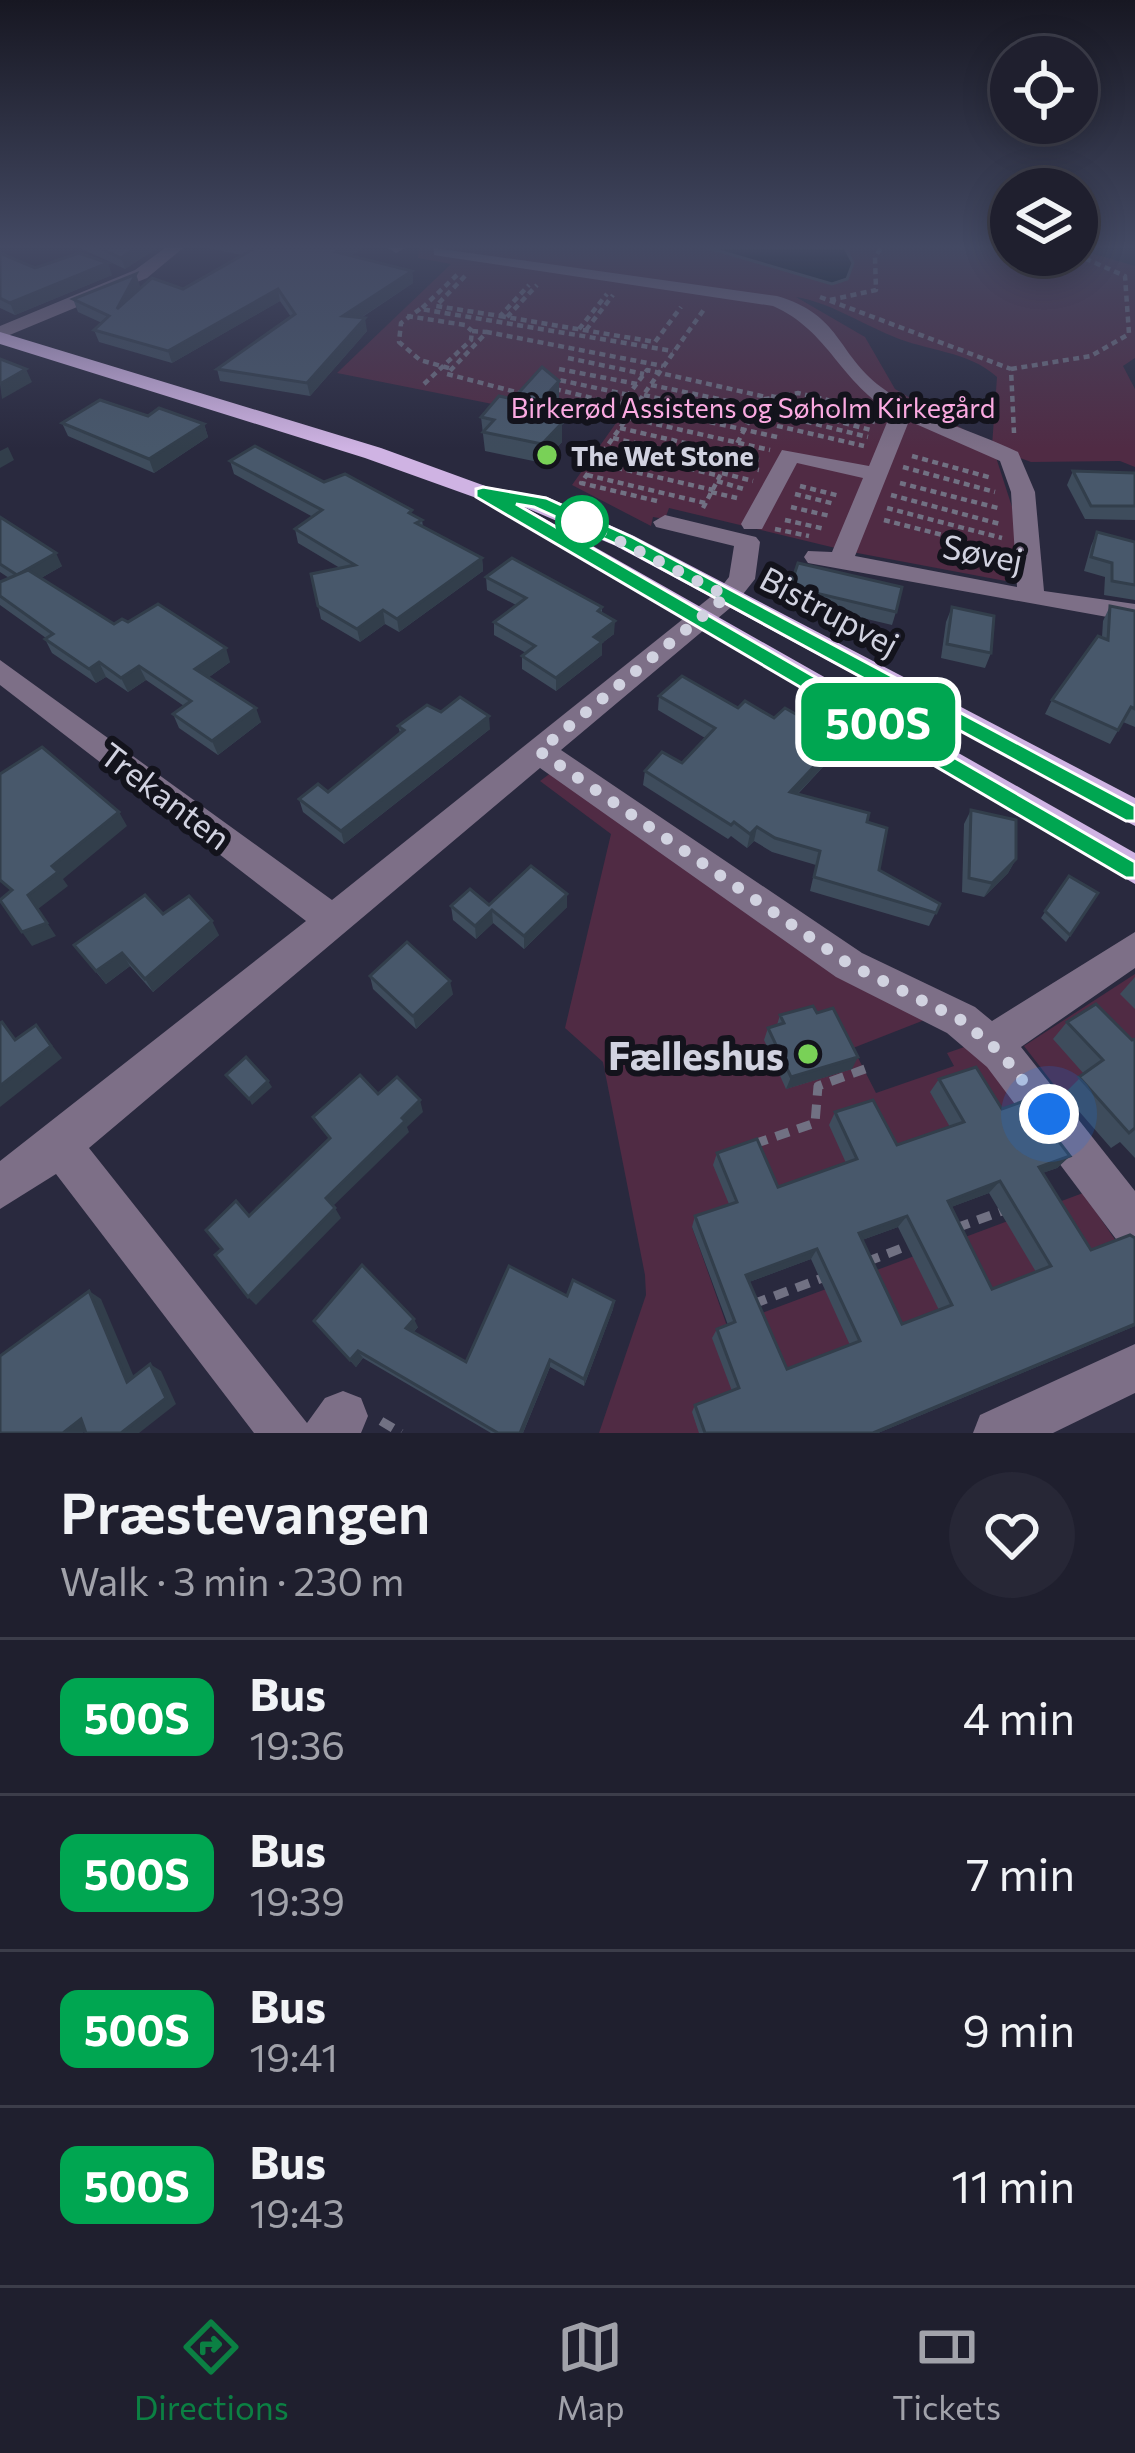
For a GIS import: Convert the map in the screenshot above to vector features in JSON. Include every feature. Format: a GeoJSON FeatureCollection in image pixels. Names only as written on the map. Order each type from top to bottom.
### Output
{"type":"FeatureCollection","features":[{"type":"Feature","properties":{"kind":"main road","name":"Bistrupvej"},"geometry":{"type":"LineString","coordinates":[[1,338],[374,453],[483,493],[1135,813]]}},
{"type":"Feature","properties":{"kind":"main road","name":"Bistrupvej"},"geometry":{"type":"LineString","coordinates":[[714,608],[1135,870]]}},
{"type":"Feature","properties":{"kind":"street"},"geometry":{"type":"LineString","coordinates":[[1,338],[52,315]]}},
{"type":"Feature","properties":{"kind":"street"},"geometry":{"type":"LineString","coordinates":[[807,315],[836,338],[849,368],[880,397],[1006,469],[1022,492],[1031,598]]}},
{"type":"Feature","properties":{"kind":"street","name":"Søvej"},"geometry":{"type":"LineString","coordinates":[[772,490],[870,484],[1031,598],[1135,613]]}},
{"type":"Feature","properties":{"kind":"street"},"geometry":{"type":"LineString","coordinates":[[0,1187],[60,1145],[714,608],[742,579],[747,542],[665,522]]}},
{"type":"Feature","properties":{"kind":"street","name":"Trekanten"},"geometry":{"type":"LineString","coordinates":[[0,670],[332,921]]}},
{"type":"Feature","properties":{"kind":"street"},"geometry":{"type":"LineString","coordinates":[[539,751],[849,964],[961,1020],[991,1044],[1135,1227]]}},
{"type":"Feature","properties":{"kind":"street"},"geometry":{"type":"LineString","coordinates":[[991,1044],[1135,948]]}},
{"type":"Feature","properties":{"kind":"street"},"geometry":{"type":"LineString","coordinates":[[60,1145],[286,1433]]}},
{"type":"Feature","properties":{"kind":"street"},"geometry":{"type":"LineString","coordinates":[[998,1433],[1135,1368]]}},
{"type":"Feature","properties":{"kind":"path"},"geometry":{"type":"LineString","coordinates":[[476,315],[655,342],[675,315]]}},
{"type":"Feature","properties":{"kind":"path"},"geometry":{"type":"LineString","coordinates":[[489,315],[675,351]]}},
{"type":"Feature","properties":{"kind":"path"},"geometry":{"type":"LineString","coordinates":[[582,330],[594,315]]}},
{"type":"Feature","properties":{"kind":"path"},"geometry":{"type":"LineString","coordinates":[[581,483],[700,315]]}},
{"type":"Feature","properties":{"kind":"path"},"geometry":{"type":"LineString","coordinates":[[1011,369],[1034,368],[1119,345],[1129,334],[1128,315]]}},
{"type":"Feature","properties":{"kind":"path"},"geometry":{"type":"LineString","coordinates":[[448,368],[420,360],[403,347],[399,328],[407,316],[576,349],[762,402],[870,484],[962,540]]}},
{"type":"Feature","properties":{"kind":"path"},"geometry":{"type":"LineString","coordinates":[[472,331],[446,377],[534,397]]}},
{"type":"Feature","properties":{"kind":"path"},"geometry":{"type":"LineString","coordinates":[[424,384],[487,332]]}},
{"type":"Feature","properties":{"kind":"path"},"geometry":{"type":"LineString","coordinates":[[576,349],[543,387],[621,404]]}},
{"type":"Feature","properties":{"kind":"path"},"geometry":{"type":"LineString","coordinates":[[568,358],[644,374],[661,370]]}},
{"type":"Feature","properties":{"kind":"path"},"geometry":{"type":"LineString","coordinates":[[559,368],[637,384]]}},
{"type":"Feature","properties":{"kind":"path"},"geometry":{"type":"LineString","coordinates":[[614,414],[644,374]]}},
{"type":"Feature","properties":{"kind":"path"},"geometry":{"type":"LineString","coordinates":[[550,378],[629,395]]}},
{"type":"Feature","properties":{"kind":"path"},"geometry":{"type":"LineString","coordinates":[[651,385],[762,402],[870,484]]}},
{"type":"Feature","properties":{"kind":"path"},"geometry":{"type":"LineString","coordinates":[[644,395],[870,484],[1010,526]]}},
{"type":"Feature","properties":{"kind":"path"},"geometry":{"type":"LineString","coordinates":[[554,401],[628,417],[772,490],[870,484],[1004,495]]}},
{"type":"Feature","properties":{"kind":"path"},"geometry":{"type":"LineString","coordinates":[[636,405],[745,429]]}},
{"type":"Feature","properties":{"kind":"path"},"geometry":{"type":"LineString","coordinates":[[620,428],[772,490],[1006,469]]}},
{"type":"Feature","properties":{"kind":"path"},"geometry":{"type":"LineString","coordinates":[[613,438],[726,464]]}},
{"type":"Feature","properties":{"kind":"path"},"geometry":{"type":"LineString","coordinates":[[605,449],[720,476]]}},
{"type":"Feature","properties":{"kind":"path"},"geometry":{"type":"LineString","coordinates":[[596,463],[712,490]]}},
{"type":"Feature","properties":{"kind":"path"},"geometry":{"type":"LineString","coordinates":[[587,475],[705,503]]}},
{"type":"Feature","properties":{"kind":"path"},"geometry":{"type":"LineString","coordinates":[[772,490],[870,484],[1007,510]]}},
{"type":"Feature","properties":{"kind":"path"},"geometry":{"type":"LineString","coordinates":[[751,1145],[815,1123],[818,1086],[866,1069]]}},
{"type":"Feature","properties":{"kind":"path"},"geometry":{"type":"LineString","coordinates":[[944,1233],[1009,1208]]}},
{"type":"Feature","properties":{"kind":"path"},"geometry":{"type":"LineString","coordinates":[[858,1265],[923,1241]]}},
{"type":"Feature","properties":{"kind":"path"},"geometry":{"type":"LineString","coordinates":[[749,1306],[836,1273]]}},
{"type":"Feature","properties":{"kind":"green space","name":"Birkerød Assistens og Søholm Kirkegård"},"geometry":{"type":"Polygon","coordinates":[[[398,315],[827,315],[865,337],[895,389],[992,446],[997,377],[974,362],[905,341],[846,315],[1135,315],[1135,358],[1123,366],[1135,389],[1135,467],[1120,461],[1031,462],[993,448],[1014,513],[1016,583],[852,552],[669,508],[665,519],[653,517],[651,526],[572,485],[621,416],[556,404],[547,415],[337,373],[398,315]]]}},
{"type":"Feature","properties":{"kind":"green space"},"geometry":{"type":"Polygon","coordinates":[[[552,772],[927,1019],[853,1048],[876,1093],[954,1066],[947,1053],[976,1043],[1029,1108],[692,1227],[727,1326],[1083,1193],[1118,1244],[699,1433],[599,1433],[646,1295],[645,1275],[603,1062],[565,1028],[611,834],[540,781],[552,772]]]}},
{"type":"Feature","properties":{"kind":"green space"},"geometry":{"type":"Polygon","coordinates":[[[1135,974],[1135,1044],[1062,1095],[1024,1046],[1135,974]]]}},
{"type":"Feature","properties":{"kind":"building"},"geometry":{"type":"Polygon","coordinates":[[[232,315],[168,351],[94,330],[109,316],[232,315]]]}},
{"type":"Feature","properties":{"kind":"building"},"geometry":{"type":"Polygon","coordinates":[[[294,315],[365,318],[307,383],[217,369],[294,315]]]}},
{"type":"Feature","properties":{"kind":"building"},"geometry":{"type":"Polygon","coordinates":[[[0,359],[26,369],[0,384],[0,359]]]}},
{"type":"Feature","properties":{"kind":"building"},"geometry":{"type":"Polygon","coordinates":[[[542,367],[559,381],[529,415],[562,423],[542,444],[483,432],[494,420],[481,417],[499,396],[513,399],[542,367]]]}},
{"type":"Feature","properties":{"kind":"building"},"geometry":{"type":"Polygon","coordinates":[[[100,400],[148,416],[159,408],[204,424],[149,459],[62,423],[100,400]]]}},
{"type":"Feature","properties":{"kind":"building"},"geometry":{"type":"Polygon","coordinates":[[[255,446],[324,482],[345,474],[412,510],[409,513],[422,520],[416,523],[482,558],[397,619],[383,610],[357,629],[318,606],[311,574],[355,565],[295,529],[322,510],[230,461],[255,446]]]}},
{"type":"Feature","properties":{"kind":"building"},"geometry":{"type":"Polygon","coordinates":[[[1073,471],[1135,473],[1135,506],[1091,506],[1073,471]]]}},
{"type":"Feature","properties":{"kind":"building"},"geometry":{"type":"Polygon","coordinates":[[[0,517],[56,553],[17,575],[0,564],[0,517]]]}},
{"type":"Feature","properties":{"kind":"building"},"geometry":{"type":"Polygon","coordinates":[[[1097,532],[1135,542],[1135,585],[1112,581],[1112,563],[1091,557],[1097,532]]]}},
{"type":"Feature","properties":{"kind":"building"},"geometry":{"type":"Polygon","coordinates":[[[512,558],[602,607],[598,611],[615,621],[594,637],[602,642],[556,678],[522,656],[535,646],[494,622],[526,598],[486,577],[512,558]]]}},
{"type":"Feature","properties":{"kind":"building"},"geometry":{"type":"Polygon","coordinates":[[[798,563],[902,587],[896,612],[790,587],[798,563]]]}},
{"type":"Feature","properties":{"kind":"building"},"geometry":{"type":"Polygon","coordinates":[[[28,570],[114,624],[122,619],[128,622],[158,604],[226,648],[195,669],[256,708],[212,741],[173,714],[191,701],[139,666],[121,678],[99,662],[89,669],[45,639],[53,634],[0,596],[0,582],[28,570]]]}},
{"type":"Feature","properties":{"kind":"building"},"geometry":{"type":"Polygon","coordinates":[[[1110,606],[1135,611],[1135,709],[1131,707],[1118,730],[1052,700],[1098,636],[1108,640],[1110,606]]]}},
{"type":"Feature","properties":{"kind":"building"},"geometry":{"type":"Polygon","coordinates":[[[952,607],[994,616],[991,653],[947,644],[952,607]]]}},
{"type":"Feature","properties":{"kind":"building"},"geometry":{"type":"Polygon","coordinates":[[[682,676],[738,708],[745,701],[774,718],[785,708],[840,739],[790,792],[869,813],[867,822],[887,828],[879,870],[940,904],[936,913],[814,877],[820,851],[775,838],[757,827],[750,834],[645,771],[662,752],[682,763],[715,728],[659,696],[682,676]]]}},
{"type":"Feature","properties":{"kind":"building"},"geometry":{"type":"Polygon","coordinates":[[[460,697],[489,716],[341,831],[299,799],[318,784],[328,792],[427,705],[441,712],[460,697]]]}},
{"type":"Feature","properties":{"kind":"building"},"geometry":{"type":"Polygon","coordinates":[[[42,747],[119,812],[52,866],[58,872],[28,895],[47,923],[22,932],[0,900],[12,890],[0,880],[0,774],[42,747]]]}},
{"type":"Feature","properties":{"kind":"building"},"geometry":{"type":"Polygon","coordinates":[[[971,810],[1016,820],[1016,859],[992,883],[969,878],[971,810]]]}},
{"type":"Feature","properties":{"kind":"building"},"geometry":{"type":"Polygon","coordinates":[[[531,866],[567,894],[524,936],[492,910],[475,926],[451,906],[470,889],[489,905],[531,866]]]}},
{"type":"Feature","properties":{"kind":"building"},"geometry":{"type":"Polygon","coordinates":[[[1069,876],[1098,893],[1070,935],[1045,911],[1069,876]]]}},
{"type":"Feature","properties":{"kind":"building"},"geometry":{"type":"Polygon","coordinates":[[[145,895],[163,914],[189,896],[212,921],[145,979],[122,953],[96,971],[74,945],[145,895]]]}},
{"type":"Feature","properties":{"kind":"building"},"geometry":{"type":"Polygon","coordinates":[[[407,942],[450,981],[413,1016],[370,976],[407,942]]]}},
{"type":"Feature","properties":{"kind":"building"},"geometry":{"type":"Polygon","coordinates":[[[1096,1004],[1135,1039],[1135,1128],[1129,1133],[1079,1077],[1103,1060],[1067,1022],[1096,1004]]]}},
{"type":"Feature","properties":{"kind":"building","name":"Fælleshus"},"geometry":{"type":"Polygon","coordinates":[[[813,1006],[817,1013],[833,1008],[858,1057],[791,1077],[768,1028],[784,1023],[780,1015],[813,1006]]]}},
{"type":"Feature","properties":{"kind":"building"},"geometry":{"type":"Polygon","coordinates":[[[0,1023],[15,1040],[36,1025],[51,1046],[0,1086],[0,1023]]]}},
{"type":"Feature","properties":{"kind":"building"},"geometry":{"type":"Polygon","coordinates":[[[246,1057],[268,1081],[249,1099],[226,1075],[246,1057]]]}},
{"type":"Feature","properties":{"kind":"building"},"geometry":{"type":"Polygon","coordinates":[[[976,1067],[1002,1109],[1027,1100],[1070,1156],[1039,1167],[1091,1250],[1130,1235],[1135,1238],[1135,1324],[873,1433],[705,1433],[695,1405],[739,1388],[717,1329],[735,1322],[695,1216],[737,1202],[717,1153],[757,1139],[778,1187],[857,1159],[835,1112],[873,1100],[897,1145],[964,1122],[939,1079],[976,1067]],[[1000,1181],[948,1201],[992,1289],[1051,1266],[1000,1181]],[[907,1216],[859,1233],[902,1324],[952,1305],[907,1216]],[[817,1249],[746,1275],[787,1369],[860,1341],[817,1249]]]}},
{"type":"Feature","properties":{"kind":"building"},"geometry":{"type":"Polygon","coordinates":[[[360,1075],[378,1094],[397,1077],[420,1100],[402,1118],[405,1121],[326,1198],[335,1208],[248,1297],[215,1255],[222,1249],[206,1230],[236,1201],[249,1216],[330,1138],[313,1117],[360,1075]]]}},
{"type":"Feature","properties":{"kind":"building"},"geometry":{"type":"Polygon","coordinates":[[[362,1265],[414,1319],[406,1328],[466,1362],[509,1266],[567,1296],[573,1280],[614,1301],[584,1379],[550,1360],[520,1433],[498,1433],[358,1351],[350,1360],[314,1321],[362,1265]]]}},
{"type":"Feature","properties":{"kind":"building"},"geometry":{"type":"Polygon","coordinates":[[[89,1291],[127,1382],[150,1364],[166,1398],[121,1433],[86,1433],[81,1419],[63,1433],[0,1433],[0,1356],[89,1291]]]}},
{"type":"Feature","properties":{"kind":"bus line","name":"500S"},"geometry":{"type":"LineString","coordinates":[[1135,814],[625,541],[539,502],[483,493],[1135,870]]}},
{"type":"Feature","properties":{"kind":"place","name":"The Wet Stone"},"geometry":{"type":"Point","coordinates":[547,455]}},
{"type":"Feature","properties":{"kind":"place","name":"Fælleshus"},"geometry":{"type":"Point","coordinates":[808,1054]}},
{"type":"Feature","properties":{"kind":"route"},"geometry":{"type":"LineString","coordinates":[[582,522],[727,596],[539,751],[849,964],[961,1020],[1001,1053],[1049,1114]]}}]}
